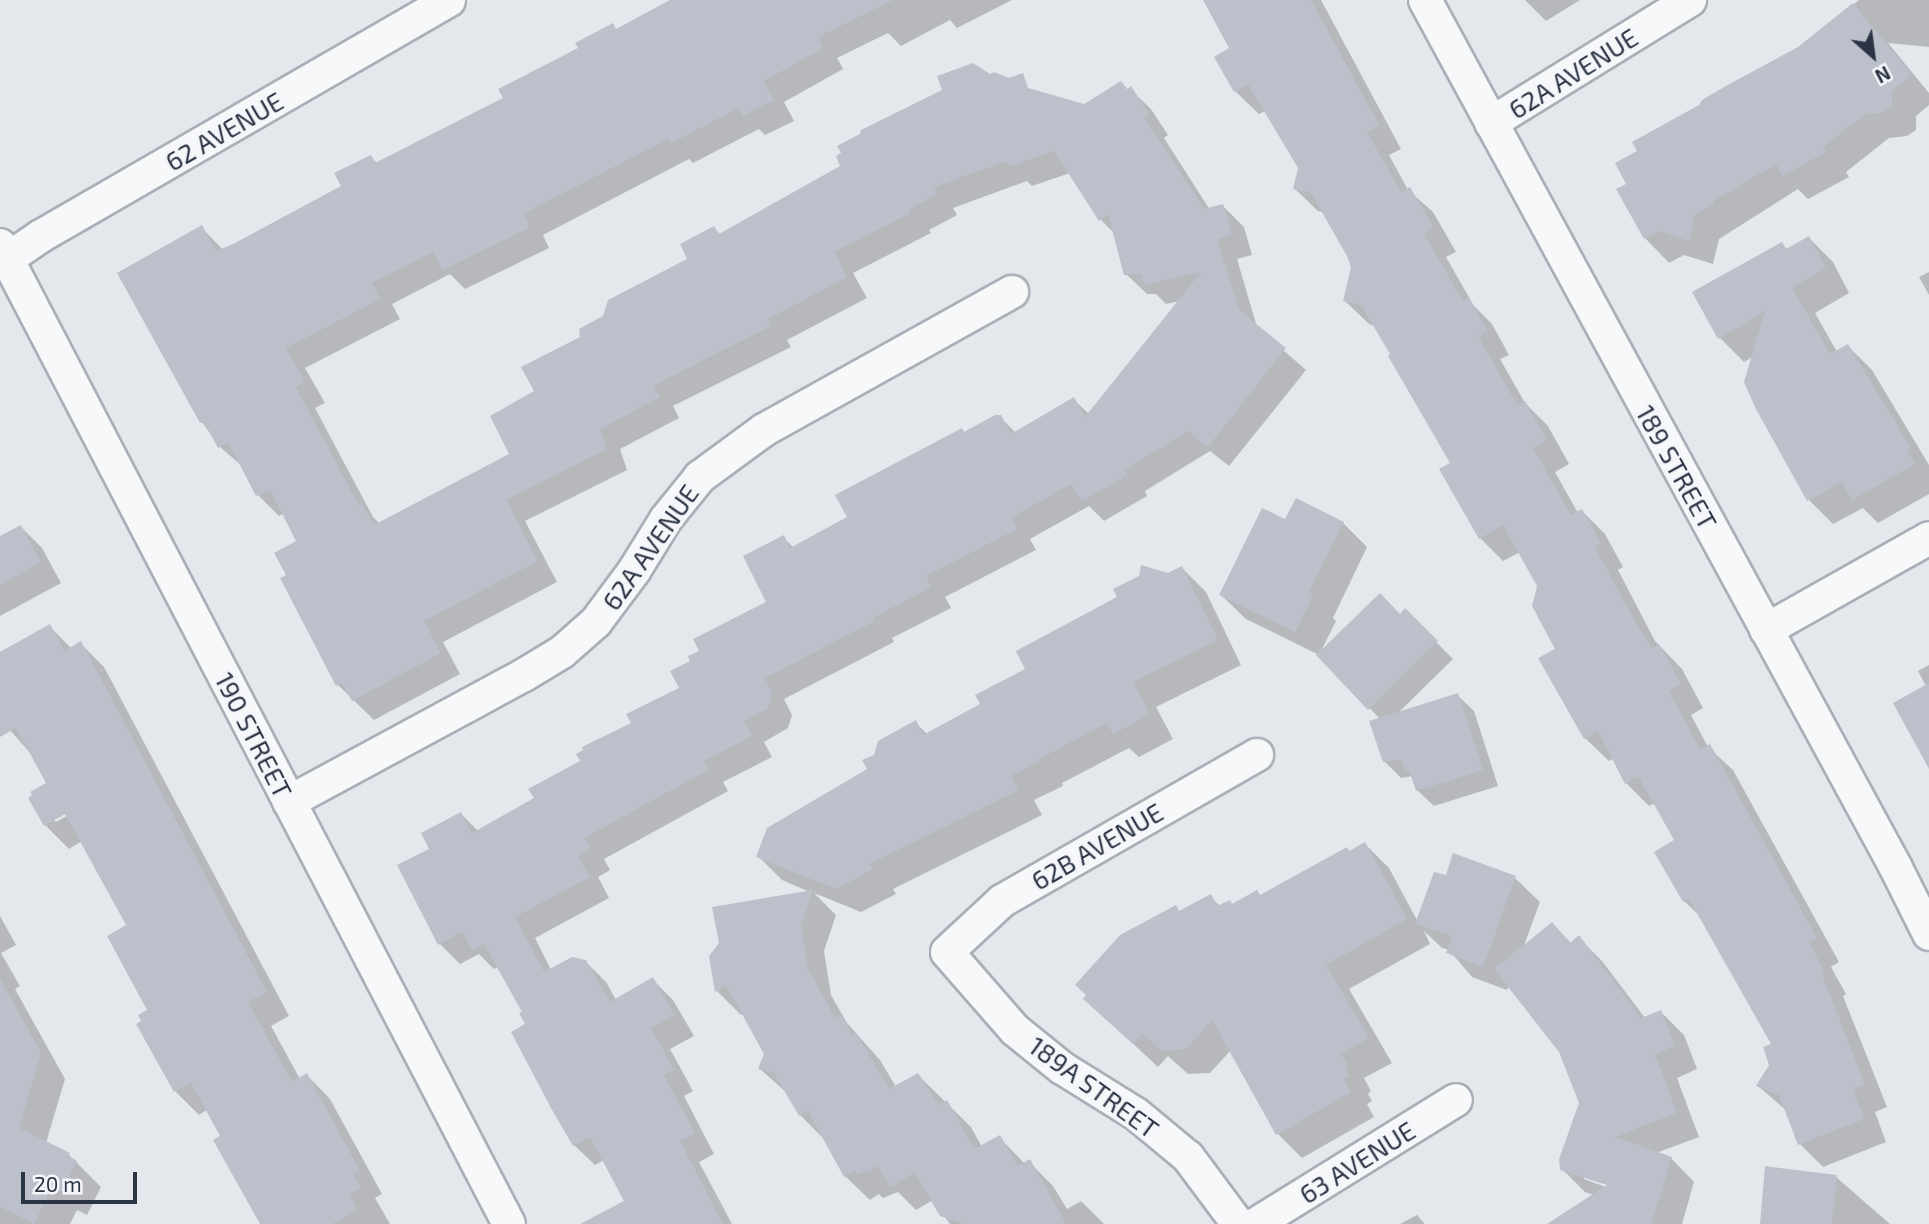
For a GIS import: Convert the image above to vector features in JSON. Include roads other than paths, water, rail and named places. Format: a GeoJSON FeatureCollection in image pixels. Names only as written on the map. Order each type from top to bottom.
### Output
{"type":"FeatureCollection","features":[{"type":"Feature","properties":{"kind":"street","name":"62 AVENUE"},"geometry":{"type":"LineString","coordinates":[[2,256],[449,0]]}},
{"type":"Feature","properties":{"kind":"street","name":"189 STREET"},"geometry":{"type":"LineString","coordinates":[[1425,0],[1929,934]]}},
{"type":"Feature","properties":{"kind":"street","name":"62A AVENUE"},"geometry":{"type":"LineString","coordinates":[[1491,123],[1690,0]]}},
{"type":"Feature","properties":{"kind":"street","name":"190 STREET"},"geometry":{"type":"LineString","coordinates":[[2,256],[509,1224]]}},
{"type":"Feature","properties":{"kind":"street","name":"62A AVENUE"},"geometry":{"type":"LineString","coordinates":[[289,802],[524,676],[562,652],[596,622],[634,571],[666,519],[700,477],[764,430],[1012,292]]}},
{"type":"Feature","properties":{"kind":"street"},"geometry":{"type":"LineString","coordinates":[[1766,630],[1929,538]]}},
{"type":"Feature","properties":{"kind":"street","name":"62B AVENUE"},"geometry":{"type":"LineString","coordinates":[[947,952],[1002,901],[1257,755]]}},
{"type":"Feature","properties":{"kind":"street","name":"189A STREET"},"geometry":{"type":"LineString","coordinates":[[947,952],[1015,1030],[1062,1068],[1136,1114],[1188,1157],[1238,1224]]}},
{"type":"Feature","properties":{"kind":"street","name":"63 AVENUE"},"geometry":{"type":"LineString","coordinates":[[1256,1224],[1456,1100]]}}]}
